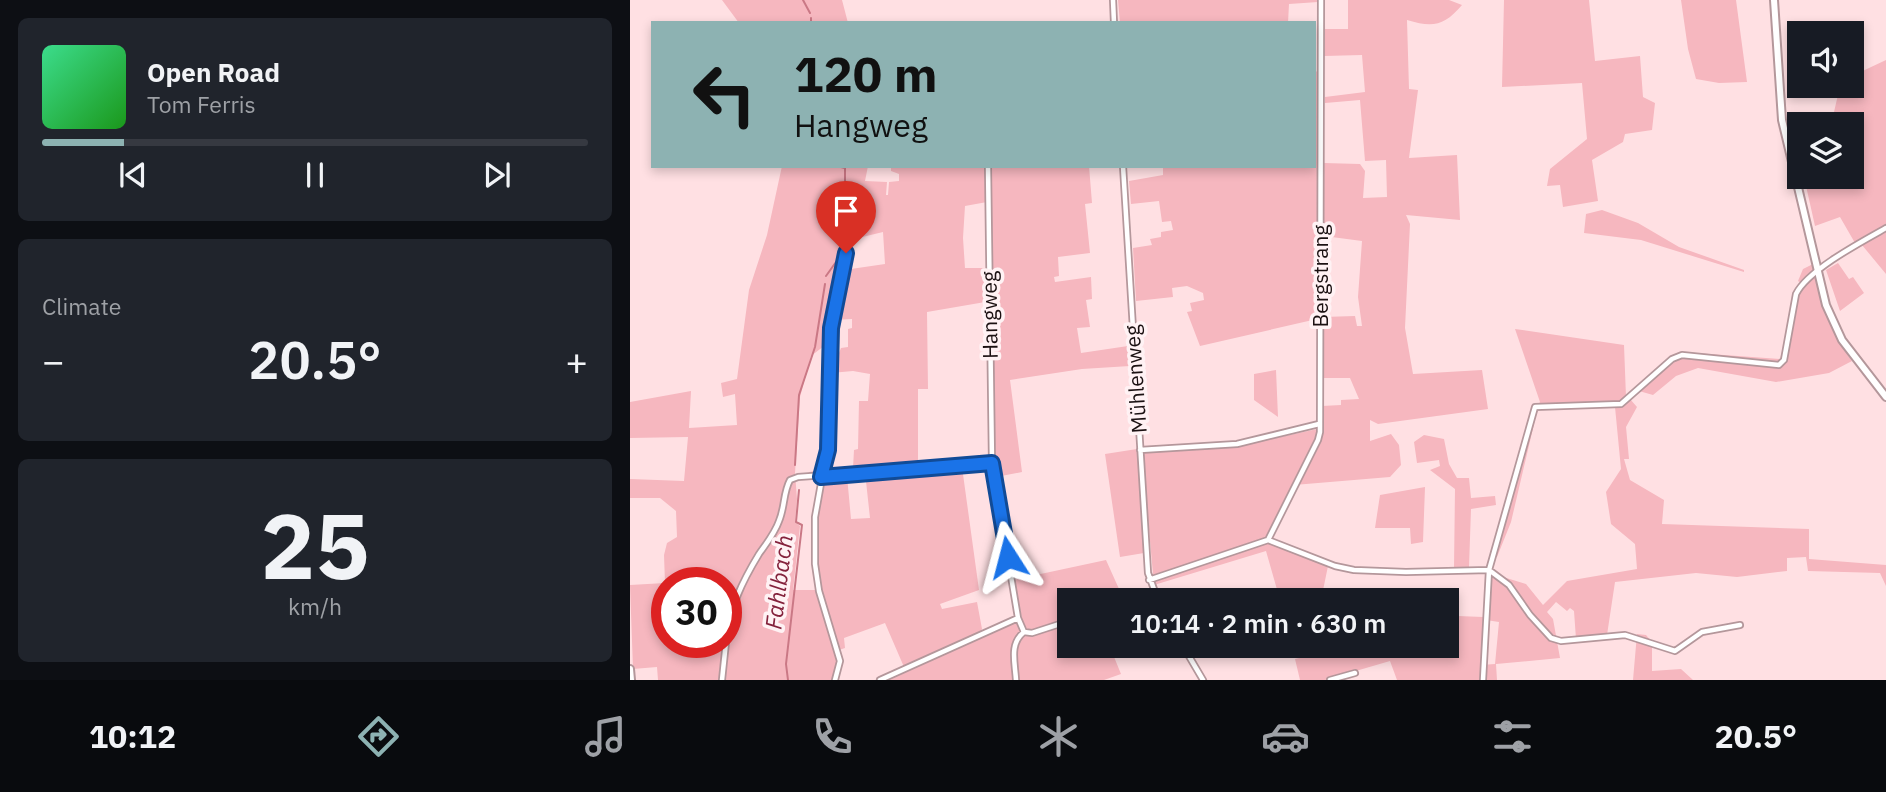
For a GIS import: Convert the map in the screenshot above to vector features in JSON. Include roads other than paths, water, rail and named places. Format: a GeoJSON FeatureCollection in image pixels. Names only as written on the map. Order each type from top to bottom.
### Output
{"type":"FeatureCollection","features":[{"type":"Feature","properties":{"kind":"main road"},"geometry":{"type":"LineString","coordinates":[[1774,0],[1782,120],[1817,270],[1833,324],[1852,355],[1886,397]]}},
{"type":"Feature","properties":{"kind":"main road"},"geometry":{"type":"LineString","coordinates":[[630,669],[631,680]]}},
{"type":"Feature","properties":{"kind":"street"},"geometry":{"type":"LineString","coordinates":[[1113,0],[1114,21]]}},
{"type":"Feature","properties":{"kind":"street","name":"Bergstrang"},"geometry":{"type":"LineString","coordinates":[[1268,540],[1318,440],[1321,0]]}},
{"type":"Feature","properties":{"kind":"street","name":"Hangweg"},"geometry":{"type":"LineString","coordinates":[[988,168],[992,463],[1018,618],[1024,632]]}},
{"type":"Feature","properties":{"kind":"street","name":"Mühlenweg"},"geometry":{"type":"LineString","coordinates":[[1123,168],[1140,450],[1152,588]]}},
{"type":"Feature","properties":{"kind":"street"},"geometry":{"type":"LineString","coordinates":[[835,680],[840,661],[819,591],[815,564],[815,517],[828,450],[831,328],[854,215]]}},
{"type":"Feature","properties":{"kind":"street"},"geometry":{"type":"LineString","coordinates":[[1483,680],[1489,570],[1535,407],[1621,404],[1672,359],[1682,355],[1779,365],[1784,360],[1788,347],[1796,294],[1800,286],[1817,270],[1886,228]]}},
{"type":"Feature","properties":{"kind":"street"},"geometry":{"type":"LineString","coordinates":[[1140,450],[1237,444],[1319,424]]}},
{"type":"Feature","properties":{"kind":"street"},"geometry":{"type":"LineString","coordinates":[[742,582],[779,523],[785,489],[790,480],[797,477],[992,463]]}},
{"type":"Feature","properties":{"kind":"street"},"geometry":{"type":"LineString","coordinates":[[1149,580],[1268,540],[1335,566],[1354,570],[1489,570],[1509,585],[1550,638],[1560,641],[1625,635],[1675,650],[1702,632],[1740,625]]}},
{"type":"Feature","properties":{"kind":"street"},"geometry":{"type":"LineString","coordinates":[[880,680],[1018,618]]}},
{"type":"Feature","properties":{"kind":"street"},"geometry":{"type":"LineString","coordinates":[[1016,680],[1013,646],[1017,638],[1024,632],[1032,633],[1057,625]]}},
{"type":"Feature","properties":{"kind":"street"},"geometry":{"type":"LineString","coordinates":[[722,680],[724,658]]}},
{"type":"Feature","properties":{"kind":"street"},"geometry":{"type":"LineString","coordinates":[[1190,658],[1203,680]]}},
{"type":"Feature","properties":{"kind":"street"},"geometry":{"type":"LineString","coordinates":[[1330,680],[1355,673]]}},
{"type":"Feature","properties":{"kind":"waterway","name":"Fahlbach"},"geometry":{"type":"LineString","coordinates":[[803,0],[810,13]]}},
{"type":"Feature","properties":{"kind":"waterway","name":"Fahlbach"},"geometry":{"type":"LineString","coordinates":[[845,168],[845,224]]}},
{"type":"Feature","properties":{"kind":"waterway","name":"Fahlbach"},"geometry":{"type":"LineString","coordinates":[[826,276],[836,262]]}},
{"type":"Feature","properties":{"kind":"waterway"},"geometry":{"type":"LineString","coordinates":[[795,465],[799,395],[815,347],[825,284]]}},
{"type":"Feature","properties":{"kind":"waterway","name":"Fahlbach"},"geometry":{"type":"LineString","coordinates":[[788,680],[786,664],[802,525],[796,522],[799,490]]}}]}
